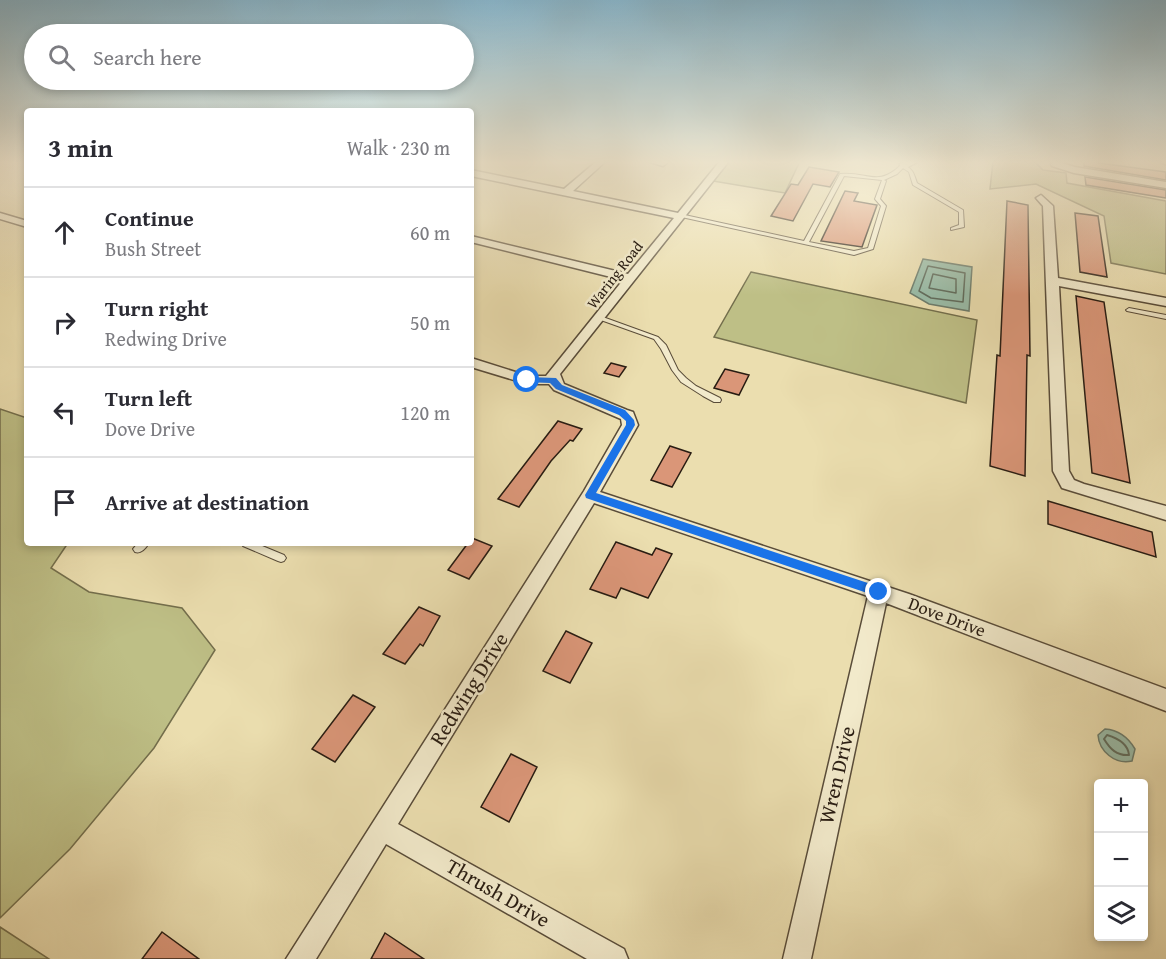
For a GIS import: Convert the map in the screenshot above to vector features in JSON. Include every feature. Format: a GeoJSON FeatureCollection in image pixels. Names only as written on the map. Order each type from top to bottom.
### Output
{"type":"FeatureCollection","features":[{"type":"Feature","properties":{"kind":"street"},"geometry":{"type":"LineString","coordinates":[[631,206],[680,216]]}},
{"type":"Feature","properties":{"kind":"street","name":"Waring Road"},"geometry":{"type":"LineString","coordinates":[[553,380],[553,375],[688,206]]}},
{"type":"Feature","properties":{"kind":"street"},"geometry":{"type":"LineString","coordinates":[[1048,206],[1061,471],[1068,484],[1080,489],[1166,513]]}},
{"type":"Feature","properties":{"kind":"street"},"geometry":{"type":"LineString","coordinates":[[0,216],[24,223]]}},
{"type":"Feature","properties":{"kind":"street"},"geometry":{"type":"LineString","coordinates":[[474,240],[631,278]]}},
{"type":"Feature","properties":{"kind":"street"},"geometry":{"type":"LineString","coordinates":[[1053,284],[1059,281],[1166,304]]}},
{"type":"Feature","properties":{"kind":"street"},"geometry":{"type":"LineString","coordinates":[[474,363],[527,380],[553,380]]}},
{"type":"Feature","properties":{"kind":"street","name":"Redwing Drive"},"geometry":{"type":"LineString","coordinates":[[300,959],[590,495],[630,425],[628,416],[559,387],[553,380]]}},
{"type":"Feature","properties":{"kind":"street","name":"Dove Drive"},"geometry":{"type":"LineString","coordinates":[[590,495],[879,592],[1166,700]]}},
{"type":"Feature","properties":{"kind":"street","name":"Wren Drive"},"geometry":{"type":"LineString","coordinates":[[797,959],[879,592]]}},
{"type":"Feature","properties":{"kind":"street","name":"Thrush Drive"},"geometry":{"type":"LineString","coordinates":[[382,828],[614,959]]}},
{"type":"Feature","properties":{"kind":"lane"},"geometry":{"type":"LineString","coordinates":[[806,243],[826,206]]}},
{"type":"Feature","properties":{"kind":"lane"},"geometry":{"type":"LineString","coordinates":[[680,216],[854,253],[870,249],[884,206]]}},
{"type":"Feature","properties":{"kind":"lane"},"geometry":{"type":"LineString","coordinates":[[952,206],[961,211],[962,226],[953,229]]}},
{"type":"Feature","properties":{"kind":"lane"},"geometry":{"type":"LineString","coordinates":[[1129,310],[1166,317]]}},
{"type":"Feature","properties":{"kind":"lane"},"geometry":{"type":"LineString","coordinates":[[600,318],[656,338],[663,344],[678,374],[699,392],[717,400]]}},
{"type":"Feature","properties":{"kind":"lane"},"geometry":{"type":"LineString","coordinates":[[253,546],[281,558]]}},
{"type":"Feature","properties":{"kind":"green space"},"geometry":{"type":"Polygon","coordinates":[[[1082,206],[1166,206],[1166,274],[1111,263],[1104,216],[1082,206]]]}},
{"type":"Feature","properties":{"kind":"green space"},"geometry":{"type":"Polygon","coordinates":[[[751,272],[977,320],[966,403],[714,337],[751,272]]]}},
{"type":"Feature","properties":{"kind":"green space"},"geometry":{"type":"Polygon","coordinates":[[[0,409],[24,417],[24,546],[66,546],[51,568],[89,592],[182,608],[215,650],[154,748],[70,849],[0,918],[0,409]]]}},
{"type":"Feature","properties":{"kind":"green space"},"geometry":{"type":"Polygon","coordinates":[[[0,927],[49,959],[0,959],[0,927]]]}},
{"type":"Feature","properties":{"kind":"water"},"geometry":{"type":"Polygon","coordinates":[[[923,259],[972,267],[969,311],[929,304],[910,293],[923,259]]]}},
{"type":"Feature","properties":{"kind":"water"},"geometry":{"type":"Polygon","coordinates":[[[1105,729],[1123,735],[1129,741],[1135,749],[1132,761],[1120,761],[1109,756],[1101,746],[1098,735],[1105,729]]]}},
{"type":"Feature","properties":{"kind":"building"},"geometry":{"type":"Polygon","coordinates":[[[777,206],[801,206],[793,221],[771,216],[777,206]]]}},
{"type":"Feature","properties":{"kind":"building"},"geometry":{"type":"Polygon","coordinates":[[[838,206],[877,206],[862,247],[821,241],[838,206]]]}},
{"type":"Feature","properties":{"kind":"building"},"geometry":{"type":"Polygon","coordinates":[[[1007,206],[1028,206],[1030,356],[1027,355],[1025,476],[990,466],[997,355],[1000,356],[1007,206]]]}},
{"type":"Feature","properties":{"kind":"building"},"geometry":{"type":"Polygon","coordinates":[[[1075,213],[1098,216],[1107,277],[1080,272],[1075,213]]]}},
{"type":"Feature","properties":{"kind":"building"},"geometry":{"type":"Polygon","coordinates":[[[1076,296],[1104,302],[1130,483],[1092,473],[1076,296]]]}},
{"type":"Feature","properties":{"kind":"building"},"geometry":{"type":"Polygon","coordinates":[[[611,363],[626,367],[619,377],[604,373],[611,363]]]}},
{"type":"Feature","properties":{"kind":"building"},"geometry":{"type":"Polygon","coordinates":[[[725,369],[749,375],[739,395],[714,388],[725,369]]]}},
{"type":"Feature","properties":{"kind":"building"},"geometry":{"type":"Polygon","coordinates":[[[558,421],[582,429],[573,441],[570,440],[551,461],[519,507],[498,499],[558,421]]]}},
{"type":"Feature","properties":{"kind":"building"},"geometry":{"type":"Polygon","coordinates":[[[670,446],[691,453],[672,487],[651,480],[670,446]]]}},
{"type":"Feature","properties":{"kind":"building"},"geometry":{"type":"Polygon","coordinates":[[[1048,501],[1152,532],[1156,557],[1048,524],[1048,501]]]}},
{"type":"Feature","properties":{"kind":"building"},"geometry":{"type":"Polygon","coordinates":[[[474,539],[492,546],[469,579],[448,570],[466,546],[474,546],[474,539]]]}},
{"type":"Feature","properties":{"kind":"building"},"geometry":{"type":"Polygon","coordinates":[[[616,542],[652,555],[656,548],[672,554],[648,598],[621,588],[616,598],[590,589],[616,542]]]}},
{"type":"Feature","properties":{"kind":"building"},"geometry":{"type":"Polygon","coordinates":[[[419,607],[440,616],[423,646],[420,644],[405,664],[383,654],[419,607]]]}},
{"type":"Feature","properties":{"kind":"building"},"geometry":{"type":"Polygon","coordinates":[[[566,631],[592,643],[570,683],[543,671],[566,631]]]}},
{"type":"Feature","properties":{"kind":"building"},"geometry":{"type":"Polygon","coordinates":[[[353,695],[375,707],[335,762],[312,749],[353,695]]]}},
{"type":"Feature","properties":{"kind":"building"},"geometry":{"type":"Polygon","coordinates":[[[511,754],[537,767],[509,822],[481,807],[511,754]]]}},
{"type":"Feature","properties":{"kind":"building"},"geometry":{"type":"Polygon","coordinates":[[[162,932],[199,959],[142,959],[162,932]]]}},
{"type":"Feature","properties":{"kind":"building"},"geometry":{"type":"Polygon","coordinates":[[[385,933],[424,959],[371,959],[385,933]]]}},
{"type":"Feature","properties":{"kind":"route"},"geometry":{"type":"LineString","coordinates":[[527,380],[553,380],[559,387],[628,416],[630,425],[590,495],[879,592]]}}]}
